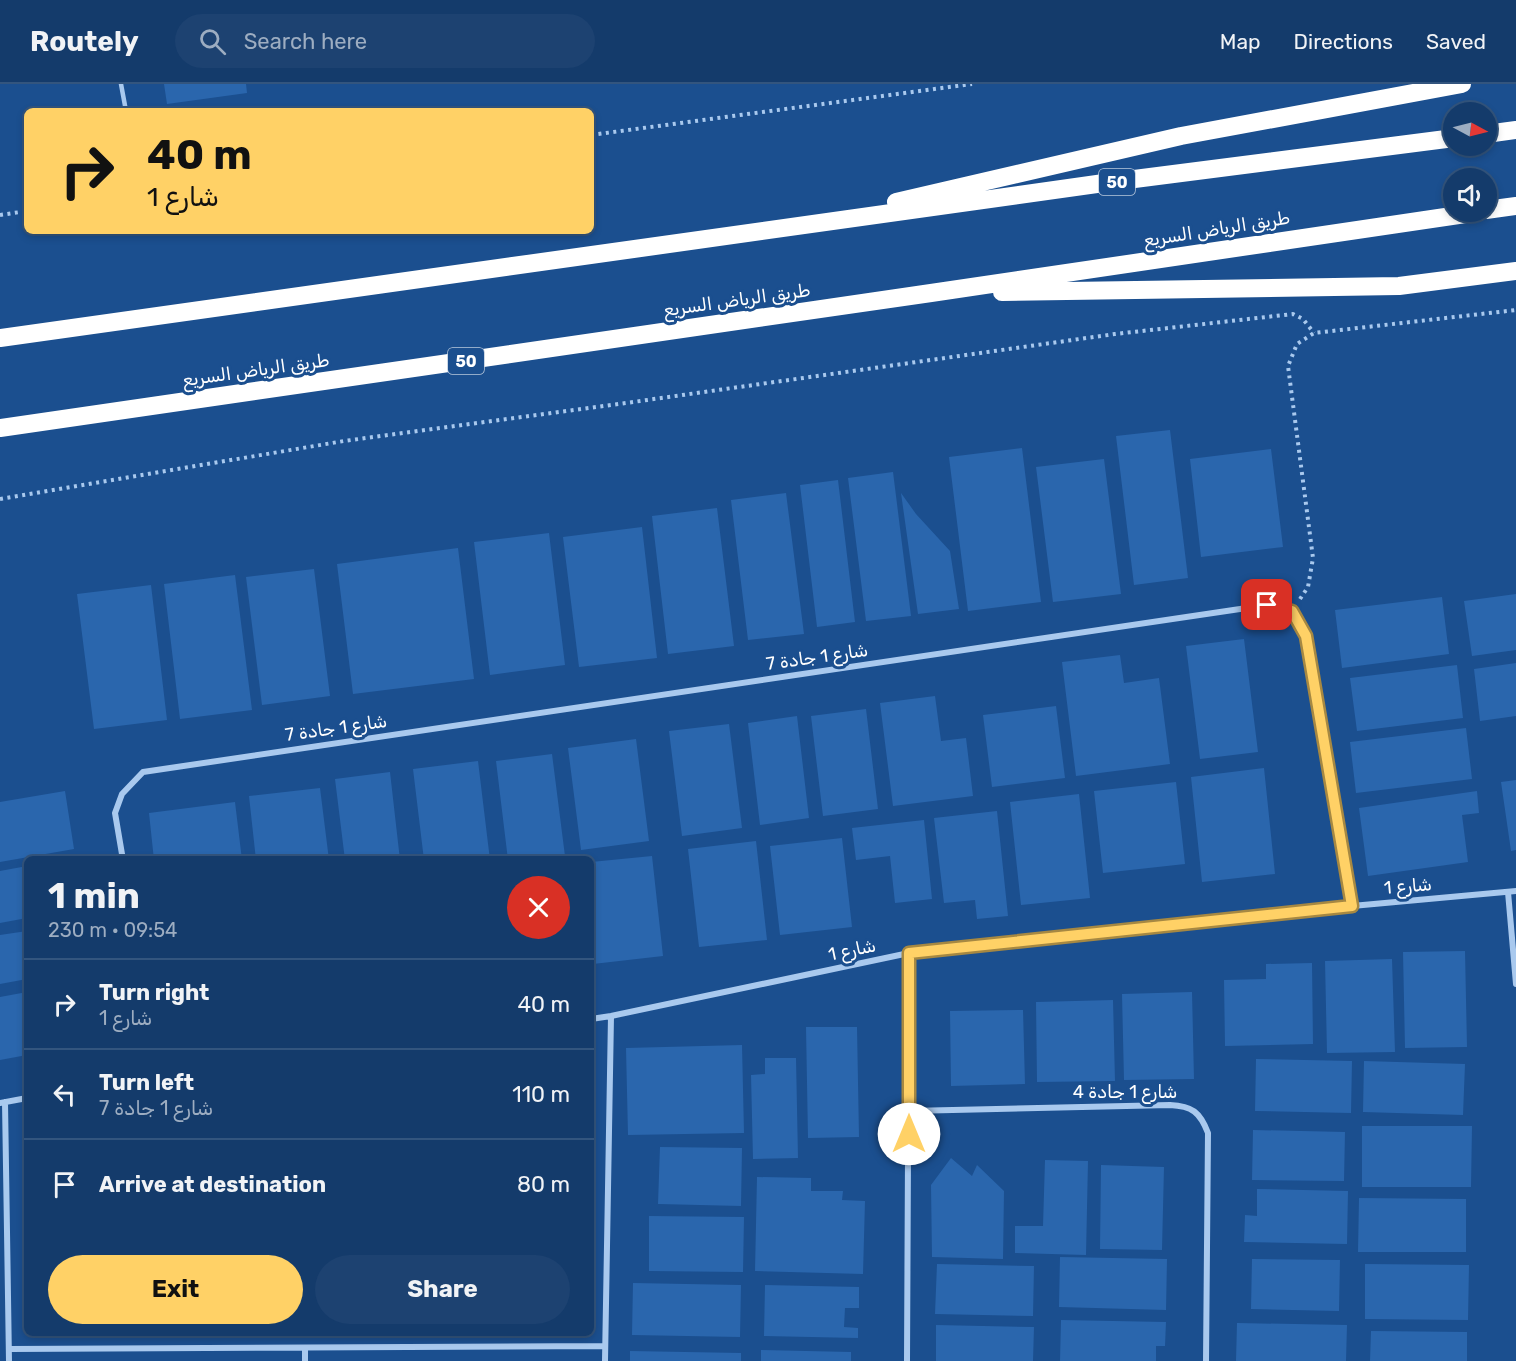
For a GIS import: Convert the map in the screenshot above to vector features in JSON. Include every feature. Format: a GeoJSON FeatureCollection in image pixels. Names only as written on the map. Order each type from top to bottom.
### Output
{"type":"FeatureCollection","features":[{"type":"Feature","properties":{"kind":"highway"},"geometry":{"type":"LineString","coordinates":[[780,229],[1181,136],[1462,84]]}},
{"type":"Feature","properties":{"kind":"highway"},"geometry":{"type":"LineString","coordinates":[[1497,133],[1516,130]]}},
{"type":"Feature","properties":{"kind":"highway","name":"50"},"geometry":{"type":"LineString","coordinates":[[0,338],[1112,182],[1443,139]]}},
{"type":"Feature","properties":{"kind":"highway"},"geometry":{"type":"LineString","coordinates":[[1497,209],[1516,206]]}},
{"type":"Feature","properties":{"kind":"highway","name":"طريق الرياض السريع"},"geometry":{"type":"LineString","coordinates":[[0,428],[1443,217]]}},
{"type":"Feature","properties":{"kind":"highway"},"geometry":{"type":"LineString","coordinates":[[931,293],[1399,286],[1516,271]]}},
{"type":"Feature","properties":{"kind":"street","name":"شارع 1 جادة 7"},"geometry":{"type":"LineString","coordinates":[[122,856],[115,813],[122,794],[143,772],[1267,605],[1292,611]]}},
{"type":"Feature","properties":{"kind":"street"},"geometry":{"type":"LineString","coordinates":[[1292,611],[1306,636],[1352,906]]}},
{"type":"Feature","properties":{"kind":"street","name":"شارع 1"},"geometry":{"type":"LineString","coordinates":[[594,1019],[909,953],[1516,891]]}},
{"type":"Feature","properties":{"kind":"street"},"geometry":{"type":"LineString","coordinates":[[1508,892],[1516,984]]}},
{"type":"Feature","properties":{"kind":"street"},"geometry":{"type":"LineString","coordinates":[[907,1361],[909,953]]}},
{"type":"Feature","properties":{"kind":"street"},"geometry":{"type":"LineString","coordinates":[[605,1361],[611,1016]]}},
{"type":"Feature","properties":{"kind":"street"},"geometry":{"type":"LineString","coordinates":[[9,1361],[3,1102],[24,1098]]}},
{"type":"Feature","properties":{"kind":"street","name":"شارع 1 جادة 4"},"geometry":{"type":"LineString","coordinates":[[909,1111],[1170,1104],[1183,1105],[1195,1111],[1204,1120],[1208,1133],[1206,1361]]}},
{"type":"Feature","properties":{"kind":"street"},"geometry":{"type":"LineString","coordinates":[[10,1349],[605,1346]]}},
{"type":"Feature","properties":{"kind":"street"},"geometry":{"type":"LineString","coordinates":[[305,1348],[305,1361]]}},
{"type":"Feature","properties":{"kind":"lane"},"geometry":{"type":"LineString","coordinates":[[121,84],[125,108]]}},
{"type":"Feature","properties":{"kind":"path"},"geometry":{"type":"LineString","coordinates":[[594,135],[972,84]]}},
{"type":"Feature","properties":{"kind":"path"},"geometry":{"type":"LineString","coordinates":[[0,215],[24,211]]}},
{"type":"Feature","properties":{"kind":"path"},"geometry":{"type":"LineString","coordinates":[[1292,611],[1308,587],[1313,558],[1288,366],[1297,344],[1314,333],[1516,310]]}},
{"type":"Feature","properties":{"kind":"path"},"geometry":{"type":"LineString","coordinates":[[0,499],[344,441],[1114,334],[1293,314],[1303,319],[1314,333]]}},
{"type":"Feature","properties":{"kind":"building"},"geometry":{"type":"Polygon","coordinates":[[[164,84],[246,84],[247,93],[167,104],[164,84]]]}},
{"type":"Feature","properties":{"kind":"building"},"geometry":{"type":"Polygon","coordinates":[[[1170,430],[1188,578],[1134,585],[1116,436],[1170,430]]]}},
{"type":"Feature","properties":{"kind":"building"},"geometry":{"type":"Polygon","coordinates":[[[1022,448],[1041,602],[968,611],[949,457],[1022,448]]]}},
{"type":"Feature","properties":{"kind":"building"},"geometry":{"type":"Polygon","coordinates":[[[1271,449],[1283,547],[1201,557],[1190,459],[1271,449]]]}},
{"type":"Feature","properties":{"kind":"building"},"geometry":{"type":"Polygon","coordinates":[[[1104,459],[1121,594],[1053,602],[1036,467],[1104,459]]]}},
{"type":"Feature","properties":{"kind":"building"},"geometry":{"type":"Polygon","coordinates":[[[893,472],[911,616],[866,621],[848,478],[893,472]]]}},
{"type":"Feature","properties":{"kind":"building"},"geometry":{"type":"Polygon","coordinates":[[[838,480],[855,622],[817,627],[800,485],[838,480]]]}},
{"type":"Feature","properties":{"kind":"building"},"geometry":{"type":"Polygon","coordinates":[[[786,493],[804,634],[748,640],[731,500],[786,493]]]}},
{"type":"Feature","properties":{"kind":"building"},"geometry":{"type":"Polygon","coordinates":[[[901,493],[916,514],[950,551],[959,609],[918,614],[901,493]]]}},
{"type":"Feature","properties":{"kind":"building"},"geometry":{"type":"Polygon","coordinates":[[[717,508],[734,646],[668,654],[652,516],[717,508]]]}},
{"type":"Feature","properties":{"kind":"building"},"geometry":{"type":"Polygon","coordinates":[[[642,527],[657,658],[579,667],[563,537],[642,527]]]}},
{"type":"Feature","properties":{"kind":"building"},"geometry":{"type":"Polygon","coordinates":[[[549,533],[565,665],[490,675],[474,542],[549,533]]]}},
{"type":"Feature","properties":{"kind":"building"},"geometry":{"type":"Polygon","coordinates":[[[458,548],[474,679],[353,694],[337,564],[458,548]]]}},
{"type":"Feature","properties":{"kind":"building"},"geometry":{"type":"Polygon","coordinates":[[[314,569],[330,696],[262,705],[246,577],[314,569]]]}},
{"type":"Feature","properties":{"kind":"building"},"geometry":{"type":"Polygon","coordinates":[[[235,575],[252,710],[180,719],[164,584],[235,575]]]}},
{"type":"Feature","properties":{"kind":"building"},"geometry":{"type":"Polygon","coordinates":[[[151,585],[167,720],[94,729],[77,594],[151,585]]]}},
{"type":"Feature","properties":{"kind":"building"},"geometry":{"type":"Polygon","coordinates":[[[1516,594],[1516,650],[1472,656],[1464,601],[1516,594]]]}},
{"type":"Feature","properties":{"kind":"building"},"geometry":{"type":"Polygon","coordinates":[[[1442,597],[1449,654],[1342,668],[1335,610],[1442,597]]]}},
{"type":"Feature","properties":{"kind":"building"},"geometry":{"type":"Polygon","coordinates":[[[1244,639],[1258,752],[1200,759],[1186,646],[1244,639]]]}},
{"type":"Feature","properties":{"kind":"building"},"geometry":{"type":"Polygon","coordinates":[[[1120,655],[1124,683],[1159,678],[1170,764],[1076,776],[1062,662],[1120,655]]]}},
{"type":"Feature","properties":{"kind":"building"},"geometry":{"type":"Polygon","coordinates":[[[1516,663],[1516,716],[1480,721],[1474,669],[1516,663]]]}},
{"type":"Feature","properties":{"kind":"building"},"geometry":{"type":"Polygon","coordinates":[[[1457,665],[1463,718],[1357,731],[1350,678],[1457,665]]]}},
{"type":"Feature","properties":{"kind":"building"},"geometry":{"type":"Polygon","coordinates":[[[935,696],[941,741],[966,738],[973,796],[893,806],[880,703],[935,696]]]}},
{"type":"Feature","properties":{"kind":"building"},"geometry":{"type":"Polygon","coordinates":[[[1056,706],[1065,778],[992,787],[983,715],[1056,706]]]}},
{"type":"Feature","properties":{"kind":"building"},"geometry":{"type":"Polygon","coordinates":[[[866,709],[878,809],[823,816],[811,716],[866,709]]]}},
{"type":"Feature","properties":{"kind":"building"},"geometry":{"type":"Polygon","coordinates":[[[797,716],[809,818],[760,825],[748,723],[797,716]]]}},
{"type":"Feature","properties":{"kind":"building"},"geometry":{"type":"Polygon","coordinates":[[[729,724],[742,828],[682,836],[669,731],[729,724]]]}},
{"type":"Feature","properties":{"kind":"building"},"geometry":{"type":"Polygon","coordinates":[[[1466,728],[1472,779],[1356,793],[1350,742],[1466,728]]]}},
{"type":"Feature","properties":{"kind":"building"},"geometry":{"type":"Polygon","coordinates":[[[636,739],[649,841],[581,850],[568,748],[636,739]]]}},
{"type":"Feature","properties":{"kind":"building"},"geometry":{"type":"Polygon","coordinates":[[[552,754],[565,856],[508,856],[496,761],[552,754]]]}},
{"type":"Feature","properties":{"kind":"building"},"geometry":{"type":"Polygon","coordinates":[[[478,761],[490,856],[424,856],[413,769],[478,761]]]}},
{"type":"Feature","properties":{"kind":"building"},"geometry":{"type":"Polygon","coordinates":[[[1264,768],[1275,874],[1202,882],[1191,777],[1264,768]]]}},
{"type":"Feature","properties":{"kind":"building"},"geometry":{"type":"Polygon","coordinates":[[[390,772],[400,856],[345,856],[335,779],[390,772]]]}},
{"type":"Feature","properties":{"kind":"building"},"geometry":{"type":"Polygon","coordinates":[[[1516,780],[1516,850],[1511,851],[1501,782],[1516,780]]]}},
{"type":"Feature","properties":{"kind":"building"},"geometry":{"type":"Polygon","coordinates":[[[1176,782],[1185,864],[1103,873],[1094,791],[1176,782]]]}},
{"type":"Feature","properties":{"kind":"building"},"geometry":{"type":"Polygon","coordinates":[[[320,788],[328,856],[256,856],[249,796],[320,788]]]}},
{"type":"Feature","properties":{"kind":"building"},"geometry":{"type":"Polygon","coordinates":[[[65,791],[74,849],[0,862],[0,802],[65,791]]]}},
{"type":"Feature","properties":{"kind":"building"},"geometry":{"type":"Polygon","coordinates":[[[1477,791],[1479,813],[1462,815],[1468,862],[1368,876],[1359,808],[1477,791]]]}},
{"type":"Feature","properties":{"kind":"building"},"geometry":{"type":"Polygon","coordinates":[[[1079,794],[1090,898],[1021,905],[1010,802],[1079,794]]]}},
{"type":"Feature","properties":{"kind":"building"},"geometry":{"type":"Polygon","coordinates":[[[235,802],[242,856],[154,856],[149,813],[235,802]]]}},
{"type":"Feature","properties":{"kind":"building"},"geometry":{"type":"Polygon","coordinates":[[[997,811],[1008,916],[977,919],[975,900],[944,903],[934,818],[997,811]]]}},
{"type":"Feature","properties":{"kind":"building"},"geometry":{"type":"Polygon","coordinates":[[[924,820],[932,899],[895,903],[890,856],[856,860],[852,828],[924,820]]]}},
{"type":"Feature","properties":{"kind":"building"},"geometry":{"type":"Polygon","coordinates":[[[842,838],[852,927],[780,935],[770,846],[842,838]]]}},
{"type":"Feature","properties":{"kind":"building"},"geometry":{"type":"Polygon","coordinates":[[[756,841],[767,940],[699,947],[688,849],[756,841]]]}},
{"type":"Feature","properties":{"kind":"building"},"geometry":{"type":"Polygon","coordinates":[[[652,856],[663,956],[594,964],[594,862],[652,856]]]}},
{"type":"Feature","properties":{"kind":"building"},"geometry":{"type":"Polygon","coordinates":[[[24,867],[24,919],[0,923],[0,871],[24,867]]]}},
{"type":"Feature","properties":{"kind":"building"},"geometry":{"type":"Polygon","coordinates":[[[24,931],[24,980],[0,984],[0,935],[24,931]]]}},
{"type":"Feature","properties":{"kind":"building"},"geometry":{"type":"Polygon","coordinates":[[[1465,951],[1467,1047],[1405,1048],[1403,952],[1465,951]]]}},
{"type":"Feature","properties":{"kind":"building"},"geometry":{"type":"Polygon","coordinates":[[[1392,959],[1395,1052],[1327,1053],[1325,961],[1392,959]]]}},
{"type":"Feature","properties":{"kind":"building"},"geometry":{"type":"Polygon","coordinates":[[[1312,963],[1313,1044],[1225,1046],[1224,980],[1266,979],[1266,964],[1312,963]]]}},
{"type":"Feature","properties":{"kind":"building"},"geometry":{"type":"Polygon","coordinates":[[[1192,992],[1194,1079],[1124,1080],[1122,994],[1192,992]]]}},
{"type":"Feature","properties":{"kind":"building"},"geometry":{"type":"Polygon","coordinates":[[[24,993],[24,1056],[0,1060],[0,997],[24,993]]]}},
{"type":"Feature","properties":{"kind":"building"},"geometry":{"type":"Polygon","coordinates":[[[1113,1000],[1115,1081],[1037,1082],[1036,1002],[1113,1000]]]}},
{"type":"Feature","properties":{"kind":"building"},"geometry":{"type":"Polygon","coordinates":[[[1023,1010],[1025,1084],[951,1086],[950,1011],[1023,1010]]]}},
{"type":"Feature","properties":{"kind":"building"},"geometry":{"type":"Polygon","coordinates":[[[806,1027],[857,1027],[859,1137],[808,1138],[806,1027]]]}},
{"type":"Feature","properties":{"kind":"building"},"geometry":{"type":"Polygon","coordinates":[[[742,1045],[744,1133],[628,1135],[626,1048],[742,1045]]]}},
{"type":"Feature","properties":{"kind":"building"},"geometry":{"type":"Polygon","coordinates":[[[765,1058],[796,1058],[798,1158],[753,1159],[751,1075],[765,1074],[765,1058]]]}},
{"type":"Feature","properties":{"kind":"building"},"geometry":{"type":"Polygon","coordinates":[[[1256,1059],[1352,1061],[1351,1113],[1255,1111],[1256,1059]]]}},
{"type":"Feature","properties":{"kind":"building"},"geometry":{"type":"Polygon","coordinates":[[[1364,1061],[1465,1064],[1463,1115],[1363,1112],[1364,1061]]]}},
{"type":"Feature","properties":{"kind":"building"},"geometry":{"type":"Polygon","coordinates":[[[1362,1126],[1472,1126],[1471,1187],[1362,1187],[1362,1126]]]}},
{"type":"Feature","properties":{"kind":"building"},"geometry":{"type":"Polygon","coordinates":[[[1253,1130],[1345,1132],[1344,1181],[1252,1180],[1253,1130]]]}},
{"type":"Feature","properties":{"kind":"building"},"geometry":{"type":"Polygon","coordinates":[[[660,1147],[742,1148],[741,1206],[658,1204],[660,1147]]]}},
{"type":"Feature","properties":{"kind":"building"},"geometry":{"type":"Polygon","coordinates":[[[951,1158],[972,1176],[977,1165],[1004,1191],[1003,1259],[932,1257],[931,1185],[951,1158]]]}},
{"type":"Feature","properties":{"kind":"building"},"geometry":{"type":"Polygon","coordinates":[[[1045,1160],[1088,1161],[1086,1255],[1015,1253],[1015,1226],[1043,1226],[1045,1160]]]}},
{"type":"Feature","properties":{"kind":"building"},"geometry":{"type":"Polygon","coordinates":[[[1101,1165],[1164,1167],[1162,1250],[1100,1249],[1101,1165]]]}},
{"type":"Feature","properties":{"kind":"building"},"geometry":{"type":"Polygon","coordinates":[[[757,1177],[811,1178],[811,1191],[843,1191],[842,1200],[865,1201],[863,1274],[755,1271],[757,1177]]]}},
{"type":"Feature","properties":{"kind":"building"},"geometry":{"type":"Polygon","coordinates":[[[1257,1189],[1348,1191],[1347,1244],[1244,1242],[1245,1215],[1257,1216],[1257,1189]]]}},
{"type":"Feature","properties":{"kind":"building"},"geometry":{"type":"Polygon","coordinates":[[[1359,1198],[1466,1199],[1466,1252],[1358,1252],[1359,1198]]]}},
{"type":"Feature","properties":{"kind":"building"},"geometry":{"type":"Polygon","coordinates":[[[649,1216],[744,1217],[743,1272],[649,1271],[649,1216]]]}},
{"type":"Feature","properties":{"kind":"building"},"geometry":{"type":"Polygon","coordinates":[[[1060,1257],[1167,1259],[1166,1310],[1059,1307],[1060,1257]]]}},
{"type":"Feature","properties":{"kind":"building"},"geometry":{"type":"Polygon","coordinates":[[[1252,1259],[1340,1260],[1339,1311],[1251,1309],[1252,1259]]]}},
{"type":"Feature","properties":{"kind":"building"},"geometry":{"type":"Polygon","coordinates":[[[937,1264],[1034,1266],[1033,1316],[935,1314],[937,1264]]]}},
{"type":"Feature","properties":{"kind":"building"},"geometry":{"type":"Polygon","coordinates":[[[1365,1264],[1469,1265],[1468,1320],[1365,1319],[1365,1264]]]}},
{"type":"Feature","properties":{"kind":"building"},"geometry":{"type":"Polygon","coordinates":[[[633,1283],[741,1285],[740,1337],[632,1335],[633,1283]]]}},
{"type":"Feature","properties":{"kind":"building"},"geometry":{"type":"Polygon","coordinates":[[[765,1285],[859,1287],[859,1308],[845,1308],[844,1327],[858,1328],[858,1338],[764,1336],[765,1285]]]}},
{"type":"Feature","properties":{"kind":"building"},"geometry":{"type":"Polygon","coordinates":[[[1061,1320],[1166,1322],[1165,1346],[1156,1346],[1156,1361],[1060,1361],[1061,1320]]]}},
{"type":"Feature","properties":{"kind":"building"},"geometry":{"type":"Polygon","coordinates":[[[1237,1323],[1347,1325],[1346,1361],[1236,1361],[1237,1323]]]}},
{"type":"Feature","properties":{"kind":"building"},"geometry":{"type":"Polygon","coordinates":[[[936,1325],[1034,1327],[1033,1361],[936,1361],[936,1325]]]}},
{"type":"Feature","properties":{"kind":"building"},"geometry":{"type":"Polygon","coordinates":[[[1371,1331],[1467,1332],[1467,1361],[1370,1361],[1371,1331]]]}},
{"type":"Feature","properties":{"kind":"building"},"geometry":{"type":"Polygon","coordinates":[[[761,1350],[851,1352],[851,1361],[761,1361],[761,1350]]]}},
{"type":"Feature","properties":{"kind":"building"},"geometry":{"type":"Polygon","coordinates":[[[630,1351],[741,1353],[741,1361],[630,1361],[630,1351]]]}},
{"type":"Feature","properties":{"kind":"route"},"geometry":{"type":"LineString","coordinates":[[909,1134],[909,953],[1352,906],[1306,636],[1292,611],[1267,605]]}}]}
